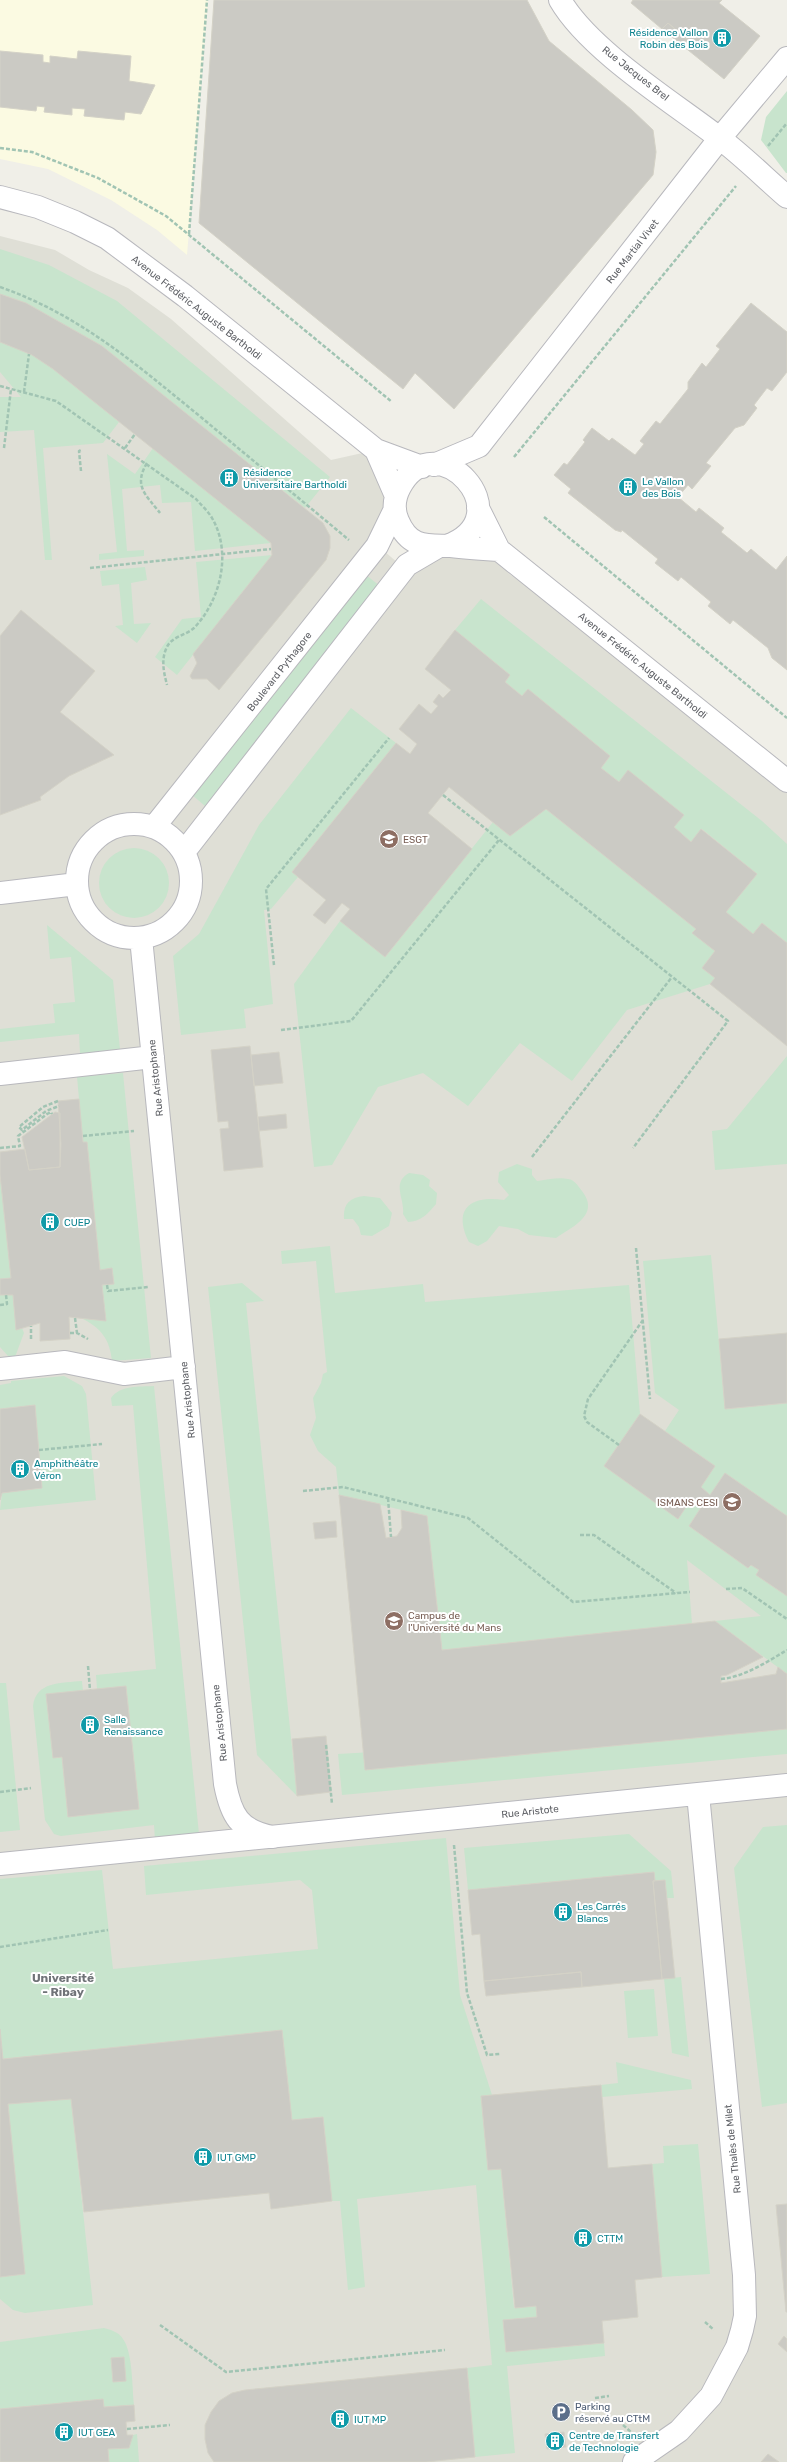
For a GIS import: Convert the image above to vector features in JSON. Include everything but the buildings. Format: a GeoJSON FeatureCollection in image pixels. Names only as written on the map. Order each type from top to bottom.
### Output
{"type":"FeatureCollection","features":[{"type":"Feature","properties":{"kind":"street","name":"Rue Jacques Brel"},"geometry":{"type":"LineString","coordinates":[[560,0],[568,14],[611,55],[720,138],[787,197]]}},
{"type":"Feature","properties":{"kind":"street","name":"Rue Martial Vivet"},"geometry":{"type":"LineString","coordinates":[[428,466],[479,446],[720,138],[787,58]]}},
{"type":"Feature","properties":{"kind":"street","name":"Avenue Frédéric Auguste Bartholdi"},"geometry":{"type":"LineString","coordinates":[[0,197],[38,207],[75,222],[107,238],[185,296],[376,450],[428,466],[446,466],[457,470],[466,478],[499,550],[787,781]]}},
{"type":"Feature","properties":{"kind":"street"},"geometry":{"type":"LineString","coordinates":[[184,852],[407,565],[441,547],[456,542],[472,528],[477,501],[479,446]]}},
{"type":"Feature","properties":{"kind":"street","name":"Avenue Frédéric Auguste Bartholdi"},"geometry":{"type":"LineString","coordinates":[[376,450],[396,502],[400,527],[416,543],[441,547],[499,550]]}},
{"type":"Feature","properties":{"kind":"street"},"geometry":{"type":"LineString","coordinates":[[396,502],[403,481],[411,472],[428,466]]}},
{"type":"Feature","properties":{"kind":"street","name":"Boulevard Pythagore"},"geometry":{"type":"LineString","coordinates":[[154,827],[378,546],[396,502]]}},
{"type":"Feature","properties":{"kind":"street"},"geometry":{"type":"LineString","coordinates":[[123,824],[139,824],[154,827],[171,837],[184,852],[191,877],[190,894],[185,907],[178,918],[165,929],[141,938],[120,937],[101,928],[93,922],[82,904],[77,884],[77,871],[82,857],[90,844],[102,833],[123,824]]}},
{"type":"Feature","properties":{"kind":"street"},"geometry":{"type":"LineString","coordinates":[[0,893],[77,884]]}},
{"type":"Feature","properties":{"kind":"street","name":"Rue Aristophane"},"geometry":{"type":"LineString","coordinates":[[141,938],[225,1784],[234,1814],[244,1827],[259,1834],[273,1837]]}},
{"type":"Feature","properties":{"kind":"street"},"geometry":{"type":"LineString","coordinates":[[0,1074],[153,1057]]}},
{"type":"Feature","properties":{"kind":"street"},"geometry":{"type":"LineString","coordinates":[[0,1369],[65,1362],[124,1374],[184,1367]]}},
{"type":"Feature","properties":{"kind":"street","name":"Rue Aristote"},"geometry":{"type":"LineString","coordinates":[[0,1864],[787,1785]]}},
{"type":"Feature","properties":{"kind":"street","name":"Rue Thalès de Milet"},"geometry":{"type":"LineString","coordinates":[[634,2462],[679,2431],[711,2396],[736,2347],[745,2316],[744,2275],[698,1794]]}},
{"type":"Feature","properties":{"kind":"path"},"geometry":{"type":"LineString","coordinates":[[189,234],[208,0]]}},
{"type":"Feature","properties":{"kind":"path"},"geometry":{"type":"LineString","coordinates":[[514,457],[787,123]]}},
{"type":"Feature","properties":{"kind":"path"},"geometry":{"type":"LineString","coordinates":[[0,148],[32,152],[98,178],[166,216],[392,402]]}},
{"type":"Feature","properties":{"kind":"path"},"geometry":{"type":"LineString","coordinates":[[0,287],[34,299],[76,321],[125,354],[369,557]]}},
{"type":"Feature","properties":{"kind":"path"},"geometry":{"type":"LineString","coordinates":[[24,392],[29,354]]}},
{"type":"Feature","properties":{"kind":"path"},"geometry":{"type":"LineString","coordinates":[[0,386],[56,401],[196,499],[212,518],[219,537],[222,570],[217,591],[209,606],[192,630],[175,638],[166,649],[162,664],[167,685]]}},
{"type":"Feature","properties":{"kind":"path"},"geometry":{"type":"LineString","coordinates":[[4,448],[11,389]]}},
{"type":"Feature","properties":{"kind":"path"},"geometry":{"type":"LineString","coordinates":[[125,448],[135,434]]}},
{"type":"Feature","properties":{"kind":"path"},"geometry":{"type":"LineString","coordinates":[[81,450],[79,451],[81,471]]}},
{"type":"Feature","properties":{"kind":"path"},"geometry":{"type":"LineString","coordinates":[[146,464],[140,474],[141,487],[160,513]]}},
{"type":"Feature","properties":{"kind":"path"},"geometry":{"type":"LineString","coordinates":[[544,516],[787,718]]}},
{"type":"Feature","properties":{"kind":"path"},"geometry":{"type":"LineString","coordinates":[[90,568],[272,549]]}},
{"type":"Feature","properties":{"kind":"path"},"geometry":{"type":"LineString","coordinates":[[274,965],[266,889],[389,738]]}},
{"type":"Feature","properties":{"kind":"path"},"geometry":{"type":"LineString","coordinates":[[443,795],[728,1021],[633,1148]]}},
{"type":"Feature","properties":{"kind":"path"},"geometry":{"type":"LineString","coordinates":[[281,1030],[351,1021],[499,840]]}},
{"type":"Feature","properties":{"kind":"path"},"geometry":{"type":"LineString","coordinates":[[532,1157],[672,977]]}},
{"type":"Feature","properties":{"kind":"path"},"geometry":{"type":"LineString","coordinates":[[58,1102],[53,1102],[43,1107],[19,1127],[22,1130],[54,1107],[59,1106]]}},
{"type":"Feature","properties":{"kind":"path"},"geometry":{"type":"LineString","coordinates":[[53,1102],[54,1107]]}},
{"type":"Feature","properties":{"kind":"path"},"geometry":{"type":"LineString","coordinates":[[43,1107],[46,1113]]}},
{"type":"Feature","properties":{"kind":"path"},"geometry":{"type":"LineString","coordinates":[[0,1148],[20,1146],[18,1136],[46,1113],[51,1112],[52,1114]]}},
{"type":"Feature","properties":{"kind":"path"},"geometry":{"type":"LineString","coordinates":[[83,1136],[160,1128]]}},
{"type":"Feature","properties":{"kind":"path"},"geometry":{"type":"LineString","coordinates":[[636,1248],[650,1399]]}},
{"type":"Feature","properties":{"kind":"path"},"geometry":{"type":"LineString","coordinates":[[107,1285],[108,1292],[175,1284]]}},
{"type":"Feature","properties":{"kind":"path"},"geometry":{"type":"LineString","coordinates":[[0,1305],[7,1304],[6,1295]]}},
{"type":"Feature","properties":{"kind":"path"},"geometry":{"type":"LineString","coordinates":[[75,1318],[77,1333]]}},
{"type":"Feature","properties":{"kind":"path"},"geometry":{"type":"LineString","coordinates":[[619,1445],[587,1422],[584,1409],[588,1399],[643,1320]]}},
{"type":"Feature","properties":{"kind":"path"},"geometry":{"type":"LineString","coordinates":[[39,1450],[102,1444]]}},
{"type":"Feature","properties":{"kind":"path"},"geometry":{"type":"LineString","coordinates":[[303,1491],[343,1487],[468,1518],[573,1602],[690,1592]]}},
{"type":"Feature","properties":{"kind":"path"},"geometry":{"type":"LineString","coordinates":[[388,1498],[392,1537]]}},
{"type":"Feature","properties":{"kind":"path"},"geometry":{"type":"LineString","coordinates":[[580,1535],[594,1534],[676,1593]]}},
{"type":"Feature","properties":{"kind":"path"},"geometry":{"type":"LineString","coordinates":[[726,1589],[742,1588],[787,1619]]}},
{"type":"Feature","properties":{"kind":"path"},"geometry":{"type":"LineString","coordinates":[[721,1679],[729,1678],[766,1663],[787,1650]]}},
{"type":"Feature","properties":{"kind":"path"},"geometry":{"type":"LineString","coordinates":[[88,1666],[90,1690]]}},
{"type":"Feature","properties":{"kind":"path"},"geometry":{"type":"LineString","coordinates":[[326,1745],[334,1831]]}},
{"type":"Feature","properties":{"kind":"path"},"geometry":{"type":"LineString","coordinates":[[0,1792],[31,1788]]}},
{"type":"Feature","properties":{"kind":"path"},"geometry":{"type":"LineString","coordinates":[[452,1819],[467,1993],[487,2055],[500,2054]]}},
{"type":"Feature","properties":{"kind":"path"},"geometry":{"type":"LineString","coordinates":[[0,1947],[108,1930]]}},
{"type":"Feature","properties":{"kind":"path"},"geometry":{"type":"LineString","coordinates":[[160,2325],[226,2372],[445,2350]]}},
{"type":"Feature","properties":{"kind":"path"},"geometry":{"type":"LineString","coordinates":[[595,2398],[609,2396]]}},
{"type":"Feature","properties":{"kind":"path"},"geometry":{"type":"LineString","coordinates":[[127,2429],[170,2425]]}},
{"type":"Feature","properties":{"kind":"shaded area"},"geometry":{"type":"Polygon","coordinates":[[[0,0],[208,0],[187,255],[157,230],[111,200],[48,169],[0,159],[0,0]]]}},
{"type":"Feature","properties":{"kind":"shaded area"},"geometry":{"type":"Polygon","coordinates":[[[787,91],[786,173],[761,140],[766,117],[787,91]]]}},
{"type":"Feature","properties":{"kind":"shaded area","name":"Campus de l'Université du Mans"},"geometry":{"type":"Polygon","coordinates":[[[0,236],[55,250],[89,270],[128,288],[171,319],[331,460],[376,450],[391,483],[378,546],[404,568],[419,556],[499,550],[508,573],[670,687],[787,781],[787,2462],[0,2462],[0,236]]]}},
{"type":"Feature","properties":{"kind":"shaded area"},"geometry":{"type":"Polygon","coordinates":[[[0,249],[49,265],[117,301],[330,477],[305,508],[102,346],[26,303],[0,294],[0,249]]]}},
{"type":"Feature","properties":{"kind":"shaded area"},"geometry":{"type":"Polygon","coordinates":[[[0,342],[17,347],[49,364],[119,422],[103,443],[43,448],[52,560],[45,560],[34,430],[0,432],[0,397],[21,397],[0,372],[0,342]]]}},
{"type":"Feature","properties":{"kind":"shaded area"},"geometry":{"type":"Polygon","coordinates":[[[153,448],[271,543],[195,551],[191,502],[162,503],[160,485],[122,489],[127,551],[144,550],[144,556],[99,560],[99,554],[117,552],[107,454],[135,474],[153,448]]]}},
{"type":"Feature","properties":{"kind":"shaded area"},"geometry":{"type":"Polygon","coordinates":[[[272,555],[177,675],[155,657],[182,619],[201,617],[196,562],[272,555]]]}},
{"type":"Feature","properties":{"kind":"shaded area"},"geometry":{"type":"Polygon","coordinates":[[[145,567],[147,580],[131,583],[134,624],[151,623],[137,643],[115,626],[123,625],[119,584],[102,586],[100,571],[145,567]]]}},
{"type":"Feature","properties":{"kind":"shaded area"},"geometry":{"type":"Polygon","coordinates":[[[366,575],[380,586],[205,806],[191,794],[366,575]]]}},
{"type":"Feature","properties":{"kind":"shaded area"},"geometry":{"type":"Polygon","coordinates":[[[481,599],[762,821],[787,844],[787,943],[762,923],[753,934],[726,912],[757,874],[702,829],[691,842],[601,768],[610,756],[528,689],[522,696],[505,682],[510,675],[455,630],[481,599]]]}},
{"type":"Feature","properties":{"kind":"shaded area"},"geometry":{"type":"Polygon","coordinates":[[[351,708],[396,743],[292,872],[298,877],[271,909],[264,910],[273,1004],[244,1009],[246,1028],[181,1035],[173,956],[199,934],[259,825],[351,708]]]}},
{"type":"Feature","properties":{"kind":"shaded area"},"geometry":{"type":"Polygon","coordinates":[[[546,809],[696,929],[693,933],[715,951],[702,968],[715,978],[710,984],[627,1010],[572,1081],[520,1043],[468,1106],[423,1073],[378,1087],[332,1165],[314,1167],[294,984],[340,921],[386,956],[493,822],[510,836],[546,809]]]}},
{"type":"Feature","properties":{"kind":"shaded area"},"geometry":{"type":"Polygon","coordinates":[[[127,848],[141,848],[154,854],[163,863],[169,876],[167,896],[159,908],[141,918],[127,918],[114,912],[105,903],[99,890],[99,876],[105,863],[114,854],[127,848]]]}},
{"type":"Feature","properties":{"kind":"shaded area"},"geometry":{"type":"Polygon","coordinates":[[[47,925],[113,980],[120,1049],[80,1054],[79,1034],[0,1042],[0,1029],[55,1023],[53,1004],[75,1002],[71,957],[50,959],[47,925]]]}},
{"type":"Feature","properties":{"kind":"shaded area"},"geometry":{"type":"Polygon","coordinates":[[[787,1056],[787,1164],[715,1170],[712,1131],[727,1129],[787,1056]]]}},
{"type":"Feature","properties":{"kind":"shaded area"},"geometry":{"type":"Polygon","coordinates":[[[123,1073],[151,1358],[112,1361],[109,1346],[103,1335],[94,1325],[81,1318],[102,1285],[114,1284],[112,1268],[100,1270],[87,1142],[83,1142],[77,1077],[123,1073]]]}},
{"type":"Feature","properties":{"kind":"shaded area"},"geometry":{"type":"Polygon","coordinates":[[[517,1164],[532,1169],[532,1175],[537,1181],[561,1178],[573,1181],[587,1199],[588,1206],[586,1213],[577,1224],[556,1238],[529,1235],[518,1229],[499,1226],[487,1241],[478,1246],[469,1242],[464,1231],[464,1213],[474,1202],[492,1199],[504,1200],[509,1195],[498,1182],[499,1172],[517,1164]]]}},
{"type":"Feature","properties":{"kind":"shaded area"},"geometry":{"type":"Polygon","coordinates":[[[409,1173],[423,1175],[430,1180],[429,1186],[437,1193],[436,1204],[430,1211],[420,1219],[412,1222],[408,1222],[403,1214],[400,1192],[401,1182],[409,1173]]]}},
{"type":"Feature","properties":{"kind":"shaded area"},"geometry":{"type":"Polygon","coordinates":[[[0,1175],[11,1278],[0,1279],[0,1175]]]}},
{"type":"Feature","properties":{"kind":"shaded area"},"geometry":{"type":"Polygon","coordinates":[[[364,1196],[380,1198],[392,1213],[389,1226],[372,1236],[361,1235],[359,1227],[353,1219],[344,1219],[345,1209],[348,1203],[354,1198],[364,1196]]]}},
{"type":"Feature","properties":{"kind":"shaded area"},"geometry":{"type":"Polygon","coordinates":[[[330,1246],[335,1293],[423,1284],[425,1302],[629,1285],[640,1414],[604,1466],[678,1519],[692,1498],[702,1506],[689,1526],[748,1568],[751,1565],[759,1570],[756,1575],[787,1596],[787,1674],[715,1621],[761,1616],[687,1560],[692,1624],[442,1650],[427,1516],[339,1495],[336,1467],[318,1451],[310,1435],[316,1418],[313,1398],[321,1383],[323,1374],[327,1372],[316,1261],[282,1264],[281,1251],[330,1246]]]}},
{"type":"Feature","properties":{"kind":"shaded area"},"geometry":{"type":"Polygon","coordinates":[[[711,1255],[725,1409],[787,1403],[787,1516],[710,1495],[701,1487],[715,1466],[665,1431],[679,1410],[655,1393],[643,1261],[711,1255]]]}},
{"type":"Feature","properties":{"kind":"shaded area"},"geometry":{"type":"Polygon","coordinates":[[[242,1283],[264,1301],[246,1303],[297,1796],[257,1755],[208,1287],[242,1283]]]}},
{"type":"Feature","properties":{"kind":"shaded area"},"geometry":{"type":"Polygon","coordinates":[[[0,1295],[13,1295],[16,1330],[22,1328],[24,1333],[15,1357],[8,1356],[0,1347],[0,1295]]]}},
{"type":"Feature","properties":{"kind":"shaded area"},"geometry":{"type":"Polygon","coordinates":[[[64,1376],[82,1386],[86,1394],[96,1500],[0,1510],[2,1493],[42,1488],[35,1405],[0,1409],[0,1385],[11,1383],[11,1381],[64,1376]]]}},
{"type":"Feature","properties":{"kind":"shaded area"},"geometry":{"type":"Polygon","coordinates":[[[154,1386],[199,1834],[155,1840],[154,1825],[61,1836],[54,1834],[45,1820],[33,1706],[35,1698],[39,1692],[51,1685],[82,1681],[83,1691],[46,1695],[53,1757],[62,1757],[68,1817],[139,1809],[126,1686],[97,1689],[96,1675],[156,1669],[133,1405],[112,1406],[111,1398],[119,1391],[125,1389],[154,1386]]]}},
{"type":"Feature","properties":{"kind":"shaded area"},"geometry":{"type":"Polygon","coordinates":[[[0,1683],[6,1683],[20,1830],[0,1832],[0,1683]]]}},
{"type":"Feature","properties":{"kind":"shaded area"},"geometry":{"type":"Polygon","coordinates":[[[787,1728],[787,1754],[342,1795],[338,1754],[787,1728]]]}},
{"type":"Feature","properties":{"kind":"shaded area"},"geometry":{"type":"Polygon","coordinates":[[[787,1825],[787,2103],[762,2107],[734,1868],[763,1827],[787,1825]]]}},
{"type":"Feature","properties":{"kind":"shaded area"},"geometry":{"type":"Polygon","coordinates":[[[629,1834],[671,1871],[674,1898],[667,1898],[665,1880],[655,1881],[654,1872],[468,1890],[464,1848],[629,1834]]]}},
{"type":"Feature","properties":{"kind":"shaded area"},"geometry":{"type":"Polygon","coordinates":[[[446,1838],[460,1995],[492,2095],[481,2096],[488,2170],[501,2169],[514,2308],[536,2306],[537,2317],[503,2320],[506,2352],[604,2343],[605,2356],[507,2366],[515,2453],[475,2457],[467,2368],[492,2365],[476,2185],[357,2199],[365,2287],[348,2290],[340,2201],[332,2201],[323,2117],[292,2120],[282,2031],[3,2059],[0,2029],[0,1879],[102,1870],[113,1969],[318,1949],[312,1890],[300,1880],[146,1895],[144,1866],[446,1838]]]}},
{"type":"Feature","properties":{"kind":"shaded area"},"geometry":{"type":"Polygon","coordinates":[[[681,1977],[689,2057],[672,2053],[664,1979],[681,1977]]]}},
{"type":"Feature","properties":{"kind":"shaded area"},"geometry":{"type":"Polygon","coordinates":[[[654,1989],[658,2036],[628,2038],[624,1991],[654,1989]]]}},
{"type":"Feature","properties":{"kind":"shaded area"},"geometry":{"type":"Polygon","coordinates":[[[616,2062],[691,2080],[692,2089],[602,2097],[601,2085],[618,2083],[616,2062]]]}},
{"type":"Feature","properties":{"kind":"shaded area"},"geometry":{"type":"Polygon","coordinates":[[[71,2099],[93,2305],[25,2313],[13,2310],[0,2299],[0,2277],[25,2274],[8,2104],[71,2099]]]}},
{"type":"Feature","properties":{"kind":"shaded area"},"geometry":{"type":"Polygon","coordinates":[[[698,2144],[710,2274],[662,2277],[652,2164],[664,2163],[663,2146],[698,2144]]]}},
{"type":"Feature","properties":{"kind":"shaded area"},"geometry":{"type":"Polygon","coordinates":[[[104,2328],[119,2335],[126,2345],[132,2370],[134,2405],[104,2407],[103,2399],[0,2409],[0,2342],[104,2328]]]}},
{"type":"Feature","properties":{"kind":"shaded area"},"geometry":{"type":"Polygon","coordinates":[[[137,2434],[139,2462],[109,2462],[108,2449],[129,2448],[133,2435],[137,2434]]]}},
{"type":"Feature","properties":{"kind":"place","name":"Résidence Vallon Robin des Bois"},"geometry":{"type":"Point","coordinates":[722,38]}},
{"type":"Feature","properties":{"kind":"place","name":"Résidence Universitaire Bartholdi"},"geometry":{"type":"Point","coordinates":[229,478]}},
{"type":"Feature","properties":{"kind":"place","name":"Le Vallon des Bois"},"geometry":{"type":"Point","coordinates":[628,487]}},
{"type":"Feature","properties":{"kind":"place","name":"ESGT"},"geometry":{"type":"Point","coordinates":[389,839]}},
{"type":"Feature","properties":{"kind":"place","name":"CUEP"},"geometry":{"type":"Point","coordinates":[50,1222]}},
{"type":"Feature","properties":{"kind":"place","name":"Amphithéâtre Véron"},"geometry":{"type":"Point","coordinates":[20,1469]}},
{"type":"Feature","properties":{"kind":"place","name":"ISMANS CESI"},"geometry":{"type":"Point","coordinates":[732,1502]}},
{"type":"Feature","properties":{"kind":"place","name":"Campus de l'Université du Mans"},"geometry":{"type":"Point","coordinates":[394,1621]}},
{"type":"Feature","properties":{"kind":"place","name":"Salle Renaissance"},"geometry":{"type":"Point","coordinates":[90,1725]}},
{"type":"Feature","properties":{"kind":"place","name":"Les Carrés Blancs"},"geometry":{"type":"Point","coordinates":[563,1912]}},
{"type":"Feature","properties":{"kind":"place","name":"IUT GMP"},"geometry":{"type":"Point","coordinates":[203,2157]}},
{"type":"Feature","properties":{"kind":"place","name":"CTTM"},"geometry":{"type":"Point","coordinates":[583,2238]}},
{"type":"Feature","properties":{"kind":"place","name":"Parking réservé au CTtM"},"geometry":{"type":"Point","coordinates":[561,2412]}},
{"type":"Feature","properties":{"kind":"place","name":"IUT MP"},"geometry":{"type":"Point","coordinates":[340,2419]}},
{"type":"Feature","properties":{"kind":"place","name":"IUT GEA"},"geometry":{"type":"Point","coordinates":[64,2432]}},
{"type":"Feature","properties":{"kind":"place","name":"Centre de Transfert de Technologie"},"geometry":{"type":"Point","coordinates":[555,2441]}},
{"type":"Feature","properties":{"kind":"district","name":"Université - Ribay"},"geometry":{"type":"Point","coordinates":[63,1985]}}]}
